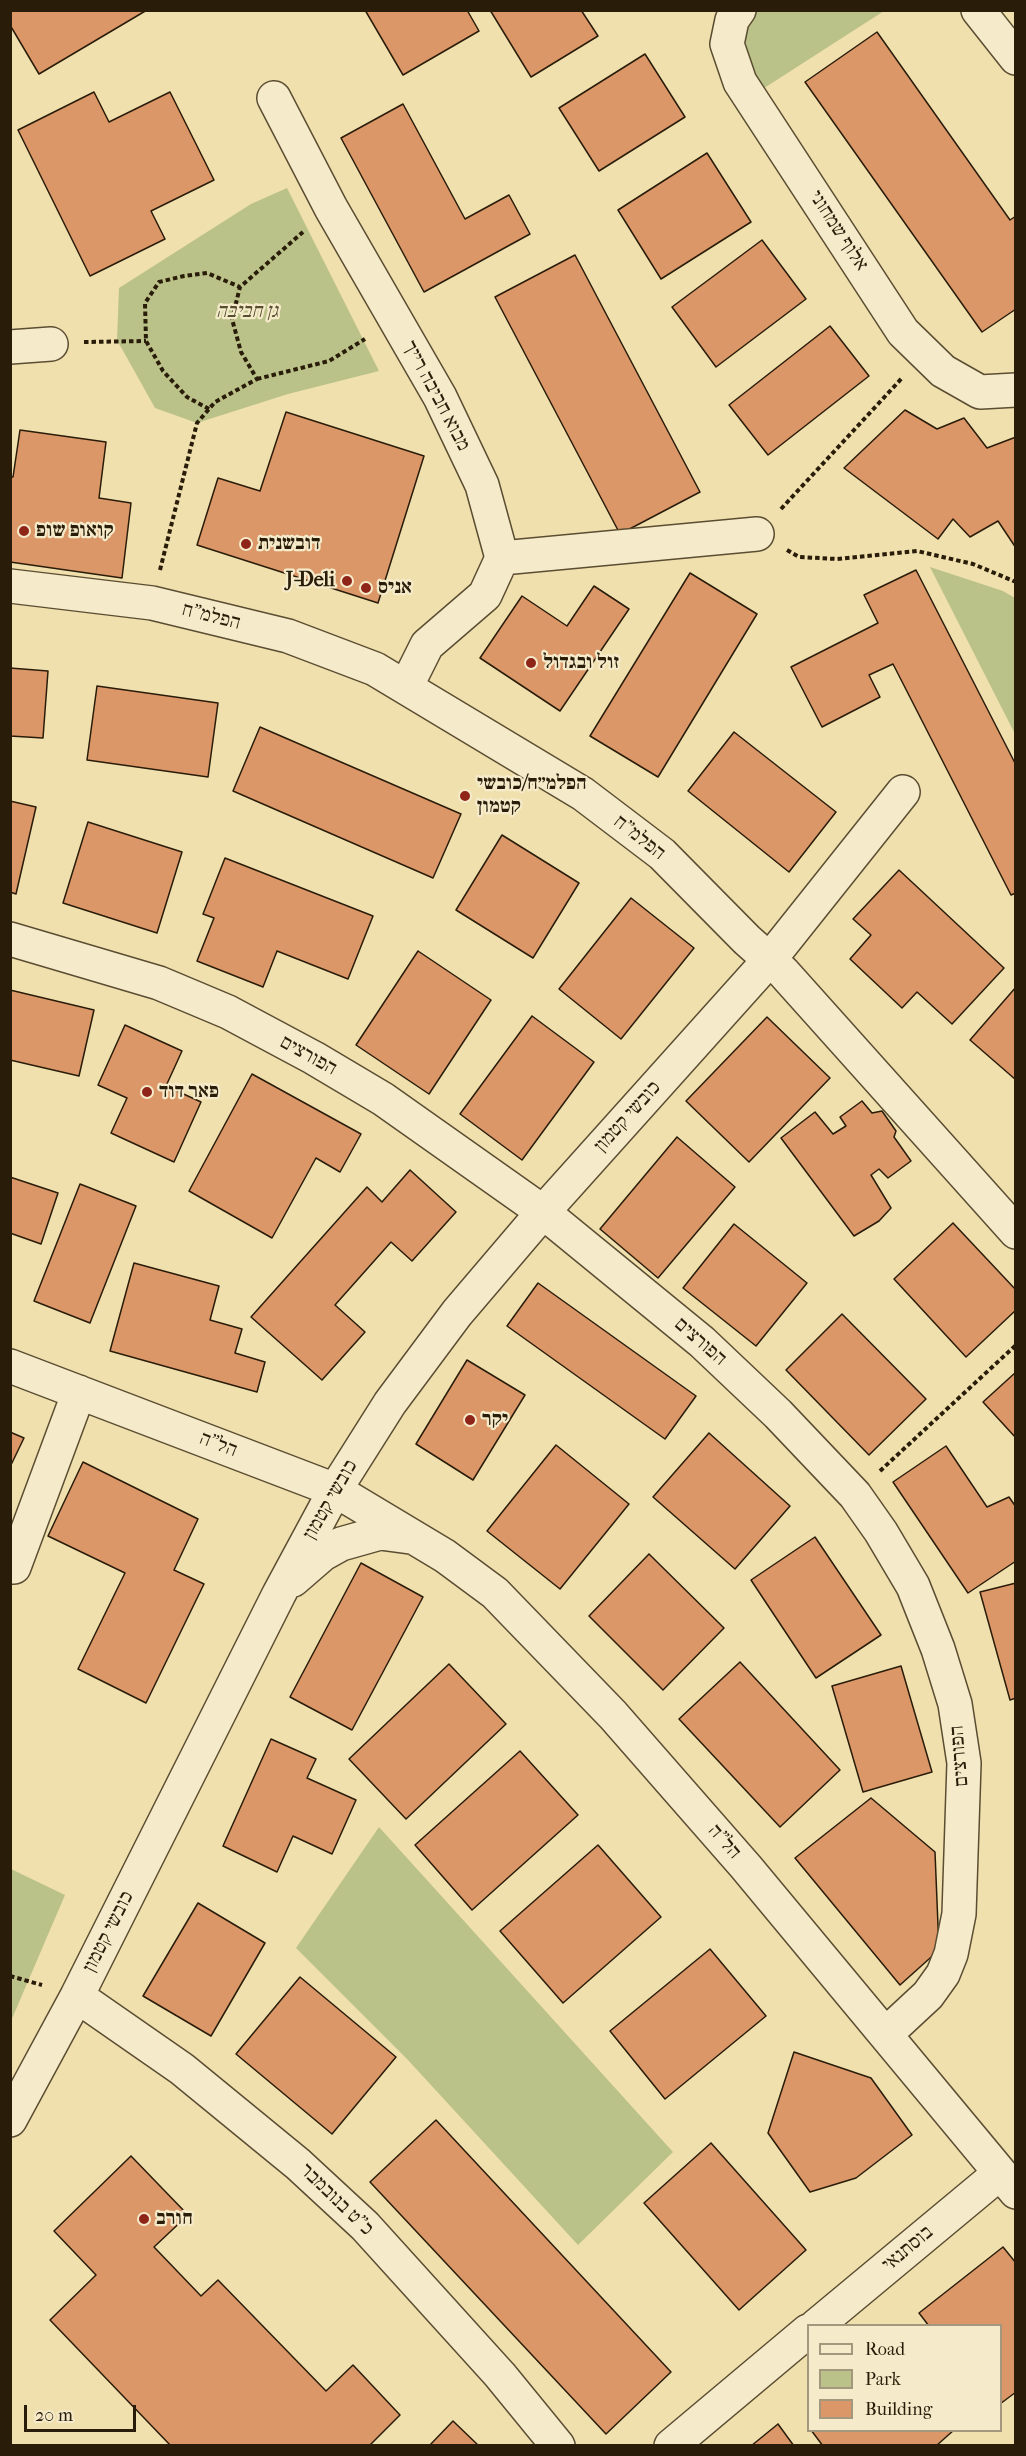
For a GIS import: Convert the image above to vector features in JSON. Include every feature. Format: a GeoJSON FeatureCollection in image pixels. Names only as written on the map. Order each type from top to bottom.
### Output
{"type":"FeatureCollection","features":[{"type":"Feature","properties":{"kind":"street","name":"אלוף שמחוני"},"geometry":{"type":"LineString","coordinates":[[739,10],[732,20],[727,44],[741,82],[903,332],[943,371],[980,392],[1016,390]]}},
{"type":"Feature","properties":{"kind":"street"},"geometry":{"type":"LineString","coordinates":[[978,10],[1016,58]]}},
{"type":"Feature","properties":{"kind":"street","name":"מבוא חביבה רייך"},"geometry":{"type":"LineString","coordinates":[[274,98],[331,208],[394,321],[440,397],[482,485],[502,558]]}},
{"type":"Feature","properties":{"kind":"street"},"geometry":{"type":"LineString","coordinates":[[10,347],[51,344]]}},
{"type":"Feature","properties":{"kind":"street"},"geometry":{"type":"LineString","coordinates":[[406,687],[427,645],[485,595],[502,558],[758,534]]}},
{"type":"Feature","properties":{"kind":"street","name":"הפלמ\"ח"},"geometry":{"type":"LineString","coordinates":[[10,586],[152,603],[288,636],[375,669],[592,801],[662,854],[747,940],[770,959],[836,1028],[1016,1232]]}},
{"type":"Feature","properties":{"kind":"street","name":"כובשי קטמון"},"geometry":{"type":"LineString","coordinates":[[10,2120],[77,1996],[279,1594],[334,1490],[390,1403],[457,1313],[543,1212],[770,959],[903,792]]}},
{"type":"Feature","properties":{"kind":"street","name":"הפורצים"},"geometry":{"type":"LineString","coordinates":[[10,939],[159,983],[228,1012],[314,1058],[383,1099],[543,1212],[702,1342],[786,1422],[855,1495],[881,1532],[913,1586],[938,1649],[955,1704],[964,1763],[958,1914],[951,1954],[943,1974],[928,1995],[886,2034]]}},
{"type":"Feature","properties":{"kind":"street","name":"הל\"ה"},"geometry":{"type":"LineString","coordinates":[[10,1366],[334,1490],[419,1539],[495,1593],[606,1707],[746,1868],[1008,2183]]}},
{"type":"Feature","properties":{"kind":"street"},"geometry":{"type":"LineString","coordinates":[[10,1566],[14,1567],[79,1392]]}},
{"type":"Feature","properties":{"kind":"street","name":"הל\"ה"},"geometry":{"type":"LineString","coordinates":[[279,1594],[304,1568],[341,1544],[380,1533],[419,1539]]}},
{"type":"Feature","properties":{"kind":"street","name":"כ\"ט בנובמבר"},"geometry":{"type":"LineString","coordinates":[[77,1996],[182,2069],[240,2114],[365,2226],[500,2375],[558,2445]]}},
{"type":"Feature","properties":{"kind":"street","name":"בוסתנאי"},"geometry":{"type":"LineString","coordinates":[[817,2324],[1008,2183]]}},
{"type":"Feature","properties":{"kind":"street"},"geometry":{"type":"LineString","coordinates":[[671,2445],[807,2332]]}},
{"type":"Feature","properties":{"kind":"path"},"geometry":{"type":"LineString","coordinates":[[257,378],[241,352],[232,319],[240,287],[331,208]]}},
{"type":"Feature","properties":{"kind":"path"},"geometry":{"type":"LineString","coordinates":[[209,409],[187,397],[163,371],[146,341],[145,303],[159,282],[207,273],[240,287]]}},
{"type":"Feature","properties":{"kind":"path"},"geometry":{"type":"LineString","coordinates":[[152,603],[197,423],[215,402],[257,378],[329,361],[394,321]]}},
{"type":"Feature","properties":{"kind":"path"},"geometry":{"type":"LineString","coordinates":[[51,344],[117,340],[146,341]]}},
{"type":"Feature","properties":{"kind":"path"},"geometry":{"type":"LineString","coordinates":[[877,405],[758,534],[799,557],[837,559],[917,551],[973,564],[1016,582]]}},
{"type":"Feature","properties":{"kind":"path"},"geometry":{"type":"LineString","coordinates":[[855,1495],[1016,1345]]}},
{"type":"Feature","properties":{"kind":"path"},"geometry":{"type":"LineString","coordinates":[[10,1971],[16,1976]]}},
{"type":"Feature","properties":{"kind":"green space"},"geometry":{"type":"Polygon","coordinates":[[[749,11],[884,11],[758,92],[740,65],[749,11]]]}},
{"type":"Feature","properties":{"kind":"green space","name":"גן חביבה"},"geometry":{"type":"Polygon","coordinates":[[[287,188],[379,371],[288,394],[197,423],[155,408],[117,340],[119,288],[251,204],[287,188]]]}},
{"type":"Feature","properties":{"kind":"green space"},"geometry":{"type":"Polygon","coordinates":[[[930,567],[1003,591],[1015,598],[1015,734],[930,567]]]}},
{"type":"Feature","properties":{"kind":"green space"},"geometry":{"type":"Polygon","coordinates":[[[379,1827],[673,2152],[578,2245],[407,2059],[296,1948],[379,1827]]]}},
{"type":"Feature","properties":{"kind":"green space"},"geometry":{"type":"Polygon","coordinates":[[[11,1869],[65,1895],[11,2021],[11,1869]]]}},
{"type":"Feature","properties":{"kind":"building"},"geometry":{"type":"Polygon","coordinates":[[[10,10],[147,10],[39,74],[10,25],[10,10]]]}},
{"type":"Feature","properties":{"kind":"building"},"geometry":{"type":"Polygon","coordinates":[[[365,10],[467,10],[479,31],[403,75],[365,10]]]}},
{"type":"Feature","properties":{"kind":"building"},"geometry":{"type":"Polygon","coordinates":[[[490,10],[581,10],[598,36],[531,77],[490,10]]]}},
{"type":"Feature","properties":{"kind":"building"},"geometry":{"type":"Polygon","coordinates":[[[877,32],[1010,220],[1016,216],[1016,309],[982,332],[805,82],[877,32]]]}},
{"type":"Feature","properties":{"kind":"building"},"geometry":{"type":"Polygon","coordinates":[[[645,54],[685,117],[599,171],[559,108],[645,54]]]}},
{"type":"Feature","properties":{"kind":"building"},"geometry":{"type":"Polygon","coordinates":[[[94,92],[109,122],[170,92],[214,180],[151,211],[165,239],[90,276],[18,130],[94,92]]]}},
{"type":"Feature","properties":{"kind":"building"},"geometry":{"type":"Polygon","coordinates":[[[403,104],[465,219],[509,195],[530,234],[424,292],[341,138],[403,104]]]}},
{"type":"Feature","properties":{"kind":"building"},"geometry":{"type":"Polygon","coordinates":[[[707,153],[751,222],[661,279],[618,210],[707,153]]]}},
{"type":"Feature","properties":{"kind":"building"},"geometry":{"type":"Polygon","coordinates":[[[762,240],[806,299],[716,367],[672,307],[762,240]]]}},
{"type":"Feature","properties":{"kind":"building"},"geometry":{"type":"Polygon","coordinates":[[[575,255],[700,492],[620,534],[495,297],[575,255]]]}},
{"type":"Feature","properties":{"kind":"building"},"geometry":{"type":"Polygon","coordinates":[[[830,326],[869,376],[768,455],[729,405],[830,326]]]}},
{"type":"Feature","properties":{"kind":"building"},"geometry":{"type":"Polygon","coordinates":[[[905,410],[937,429],[964,418],[987,448],[1016,437],[1016,548],[998,521],[970,537],[953,519],[938,539],[844,468],[905,410]]]}},
{"type":"Feature","properties":{"kind":"building"},"geometry":{"type":"Polygon","coordinates":[[[286,412],[424,456],[378,603],[197,545],[218,478],[260,491],[286,412]]]}},
{"type":"Feature","properties":{"kind":"building"},"geometry":{"type":"Polygon","coordinates":[[[20,430],[106,442],[99,498],[131,503],[122,578],[10,562],[10,477],[13,477],[20,430]]]}},
{"type":"Feature","properties":{"kind":"building"},"geometry":{"type":"Polygon","coordinates":[[[916,570],[1016,765],[1016,893],[1011,895],[893,664],[869,675],[880,697],[822,727],[791,667],[878,623],[864,595],[916,570]]]}},
{"type":"Feature","properties":{"kind":"building"},"geometry":{"type":"Polygon","coordinates":[[[690,573],[757,614],[658,777],[590,736],[690,573]]]}},
{"type":"Feature","properties":{"kind":"building"},"geometry":{"type":"Polygon","coordinates":[[[594,586],[629,609],[560,711],[480,658],[522,596],[567,626],[594,586]]]}},
{"type":"Feature","properties":{"kind":"building"},"geometry":{"type":"Polygon","coordinates":[[[10,668],[48,671],[43,738],[10,736],[10,668]]]}},
{"type":"Feature","properties":{"kind":"building"},"geometry":{"type":"Polygon","coordinates":[[[97,686],[218,703],[208,777],[87,760],[97,686]]]}},
{"type":"Feature","properties":{"kind":"building"},"geometry":{"type":"Polygon","coordinates":[[[260,727],[461,814],[433,878],[233,791],[260,727]]]}},
{"type":"Feature","properties":{"kind":"building"},"geometry":{"type":"Polygon","coordinates":[[[734,732],[836,812],[789,872],[688,791],[734,732]]]}},
{"type":"Feature","properties":{"kind":"building"},"geometry":{"type":"Polygon","coordinates":[[[10,801],[36,807],[16,894],[10,892],[10,801]]]}},
{"type":"Feature","properties":{"kind":"building"},"geometry":{"type":"Polygon","coordinates":[[[88,822],[182,852],[157,933],[63,903],[88,822]]]}},
{"type":"Feature","properties":{"kind":"building"},"geometry":{"type":"Polygon","coordinates":[[[502,835],[579,883],[533,958],[456,910],[502,835]]]}},
{"type":"Feature","properties":{"kind":"building"},"geometry":{"type":"Polygon","coordinates":[[[225,858],[373,916],[348,979],[277,951],[263,987],[197,961],[214,918],[203,914],[225,858]]]}},
{"type":"Feature","properties":{"kind":"building"},"geometry":{"type":"Polygon","coordinates":[[[899,870],[1004,968],[952,1024],[917,992],[902,1008],[850,959],[871,935],[853,919],[899,870]]]}},
{"type":"Feature","properties":{"kind":"building"},"geometry":{"type":"Polygon","coordinates":[[[631,898],[694,948],[621,1039],[559,989],[631,898]]]}},
{"type":"Feature","properties":{"kind":"building"},"geometry":{"type":"Polygon","coordinates":[[[418,951],[491,1000],[429,1094],[356,1045],[418,951]]]}},
{"type":"Feature","properties":{"kind":"building"},"geometry":{"type":"Polygon","coordinates":[[[1016,987],[1016,1080],[970,1040],[1016,987]]]}},
{"type":"Feature","properties":{"kind":"building"},"geometry":{"type":"Polygon","coordinates":[[[10,990],[94,1010],[79,1076],[10,1060],[10,990]]]}},
{"type":"Feature","properties":{"kind":"building"},"geometry":{"type":"Polygon","coordinates":[[[532,1016],[594,1062],[522,1160],[460,1114],[532,1016]]]}},
{"type":"Feature","properties":{"kind":"building"},"geometry":{"type":"Polygon","coordinates":[[[767,1017],[830,1078],[749,1162],[686,1101],[767,1017]]]}},
{"type":"Feature","properties":{"kind":"building","name":"פאר דוד"},"geometry":{"type":"Polygon","coordinates":[[[125,1025],[182,1051],[166,1086],[201,1102],[174,1162],[111,1133],[127,1098],[98,1085],[125,1025]]]}},
{"type":"Feature","properties":{"kind":"building"},"geometry":{"type":"Polygon","coordinates":[[[252,1074],[361,1134],[340,1172],[316,1158],[272,1238],[189,1191],[252,1074]]]}},
{"type":"Feature","properties":{"kind":"building"},"geometry":{"type":"Polygon","coordinates":[[[862,1101],[872,1113],[882,1111],[896,1131],[894,1137],[911,1161],[888,1178],[879,1169],[871,1175],[891,1208],[879,1221],[854,1236],[781,1138],[815,1112],[833,1134],[846,1126],[840,1117],[862,1101]]]}},
{"type":"Feature","properties":{"kind":"building"},"geometry":{"type":"Polygon","coordinates":[[[677,1137],[735,1187],[658,1278],[600,1229],[677,1137]]]}},
{"type":"Feature","properties":{"kind":"building"},"geometry":{"type":"Polygon","coordinates":[[[410,1170],[456,1212],[412,1261],[391,1242],[335,1305],[365,1332],[322,1380],[251,1317],[367,1187],[382,1202],[410,1170]]]}},
{"type":"Feature","properties":{"kind":"building"},"geometry":{"type":"Polygon","coordinates":[[[10,1177],[58,1193],[41,1244],[10,1233],[10,1177]]]}},
{"type":"Feature","properties":{"kind":"building"},"geometry":{"type":"Polygon","coordinates":[[[80,1184],[136,1206],[90,1323],[34,1301],[80,1184]]]}},
{"type":"Feature","properties":{"kind":"building"},"geometry":{"type":"Polygon","coordinates":[[[953,1223],[1016,1290],[1016,1310],[966,1357],[894,1279],[953,1223]]]}},
{"type":"Feature","properties":{"kind":"building"},"geometry":{"type":"Polygon","coordinates":[[[734,1224],[807,1283],[756,1346],[683,1288],[734,1224]]]}},
{"type":"Feature","properties":{"kind":"building"},"geometry":{"type":"Polygon","coordinates":[[[134,1263],[219,1286],[210,1320],[242,1329],[235,1353],[265,1362],[257,1392],[110,1351],[134,1263]]]}},
{"type":"Feature","properties":{"kind":"building"},"geometry":{"type":"Polygon","coordinates":[[[538,1283],[696,1396],[665,1439],[507,1326],[538,1283]]]}},
{"type":"Feature","properties":{"kind":"building"},"geometry":{"type":"Polygon","coordinates":[[[842,1314],[926,1399],[869,1455],[786,1370],[842,1314]]]}},
{"type":"Feature","properties":{"kind":"building","name":"יקר"},"geometry":{"type":"Polygon","coordinates":[[[467,1360],[525,1395],[473,1480],[416,1444],[467,1360]]]}},
{"type":"Feature","properties":{"kind":"building"},"geometry":{"type":"Polygon","coordinates":[[[1016,1372],[1016,1438],[983,1402],[1016,1372]]]}},
{"type":"Feature","properties":{"kind":"building"},"geometry":{"type":"Polygon","coordinates":[[[10,1432],[24,1438],[10,1467],[10,1432]]]}},
{"type":"Feature","properties":{"kind":"building"},"geometry":{"type":"Polygon","coordinates":[[[709,1433],[790,1506],[735,1569],[653,1497],[709,1433]]]}},
{"type":"Feature","properties":{"kind":"building"},"geometry":{"type":"Polygon","coordinates":[[[556,1445],[629,1504],[560,1589],[487,1531],[556,1445]]]}},
{"type":"Feature","properties":{"kind":"building"},"geometry":{"type":"Polygon","coordinates":[[[946,1446],[987,1507],[1009,1497],[1016,1507],[1016,1561],[968,1593],[893,1482],[946,1446]]]}},
{"type":"Feature","properties":{"kind":"building"},"geometry":{"type":"Polygon","coordinates":[[[83,1462],[198,1519],[174,1570],[204,1584],[146,1703],[78,1669],[125,1573],[48,1536],[83,1462]]]}},
{"type":"Feature","properties":{"kind":"building"},"geometry":{"type":"Polygon","coordinates":[[[815,1537],[881,1635],[816,1678],[751,1580],[815,1537]]]}},
{"type":"Feature","properties":{"kind":"building"},"geometry":{"type":"Polygon","coordinates":[[[649,1554],[724,1628],[663,1690],[589,1616],[649,1554]]]}},
{"type":"Feature","properties":{"kind":"building"},"geometry":{"type":"Polygon","coordinates":[[[361,1563],[423,1597],[352,1730],[290,1697],[361,1563]]]}},
{"type":"Feature","properties":{"kind":"building"},"geometry":{"type":"Polygon","coordinates":[[[1016,1583],[1016,1698],[1010,1700],[980,1592],[1016,1583]]]}},
{"type":"Feature","properties":{"kind":"building"},"geometry":{"type":"Polygon","coordinates":[[[740,1662],[840,1770],[780,1827],[679,1719],[740,1662]]]}},
{"type":"Feature","properties":{"kind":"building"},"geometry":{"type":"Polygon","coordinates":[[[449,1664],[506,1724],[406,1819],[349,1759],[449,1664]]]}},
{"type":"Feature","properties":{"kind":"building"},"geometry":{"type":"Polygon","coordinates":[[[901,1666],[932,1772],[863,1792],[832,1686],[901,1666]]]}},
{"type":"Feature","properties":{"kind":"building"},"geometry":{"type":"Polygon","coordinates":[[[271,1739],[316,1759],[307,1778],[356,1800],[332,1854],[293,1836],[277,1872],[223,1846],[271,1739]]]}},
{"type":"Feature","properties":{"kind":"building"},"geometry":{"type":"Polygon","coordinates":[[[520,1751],[578,1815],[472,1910],[415,1845],[520,1751]]]}},
{"type":"Feature","properties":{"kind":"building"},"geometry":{"type":"Polygon","coordinates":[[[871,1798],[935,1852],[939,1950],[900,1985],[795,1858],[871,1798]]]}},
{"type":"Feature","properties":{"kind":"building"},"geometry":{"type":"Polygon","coordinates":[[[598,1845],[661,1917],[563,2003],[500,1931],[598,1845]]]}},
{"type":"Feature","properties":{"kind":"building"},"geometry":{"type":"Polygon","coordinates":[[[198,1903],[265,1943],[211,2036],[143,1996],[198,1903]]]}},
{"type":"Feature","properties":{"kind":"building"},"geometry":{"type":"Polygon","coordinates":[[[710,1949],[766,2016],[665,2099],[610,2031],[710,1949]]]}},
{"type":"Feature","properties":{"kind":"building"},"geometry":{"type":"Polygon","coordinates":[[[300,1977],[396,2057],[332,2134],[236,2054],[300,1977]]]}},
{"type":"Feature","properties":{"kind":"building"},"geometry":{"type":"Polygon","coordinates":[[[794,2052],[871,2078],[912,2135],[856,2178],[810,2192],[768,2133],[794,2052]]]}},
{"type":"Feature","properties":{"kind":"building"},"geometry":{"type":"Polygon","coordinates":[[[436,2120],[671,2372],[606,2434],[370,2182],[436,2120]]]}},
{"type":"Feature","properties":{"kind":"building"},"geometry":{"type":"Polygon","coordinates":[[[711,2143],[806,2250],[739,2310],[644,2203],[711,2143]]]}},
{"type":"Feature","properties":{"kind":"building"},"geometry":{"type":"Polygon","coordinates":[[[131,2156],[188,2215],[154,2247],[201,2296],[218,2280],[326,2391],[353,2365],[400,2415],[369,2446],[171,2446],[50,2320],[96,2275],[54,2231],[131,2156]]]}},
{"type":"Feature","properties":{"kind":"building"},"geometry":{"type":"Polygon","coordinates":[[[1003,2247],[1016,2263],[1016,2392],[1002,2402],[1002,2324],[927,2324],[919,2313],[1003,2247]]]}},
{"type":"Feature","properties":{"kind":"building"},"geometry":{"type":"Polygon","coordinates":[[[453,2421],[479,2446],[429,2446],[453,2421]]]}},
{"type":"Feature","properties":{"kind":"building"},"geometry":{"type":"Polygon","coordinates":[[[778,2424],[794,2446],[751,2446],[778,2424]]]}},
{"type":"Feature","properties":{"kind":"building"},"geometry":{"type":"Polygon","coordinates":[[[812,2432],[952,2432],[936,2446],[823,2446],[812,2432]]]}},
{"type":"Feature","properties":{"kind":"place","name":"קואופ שופ"},"geometry":{"type":"Point","coordinates":[24,531]}},
{"type":"Feature","properties":{"kind":"place","name":"דובשנית"},"geometry":{"type":"Point","coordinates":[246,544]}},
{"type":"Feature","properties":{"kind":"place","name":"J-Deli"},"geometry":{"type":"Point","coordinates":[347,581]}},
{"type":"Feature","properties":{"kind":"place","name":"אניס"},"geometry":{"type":"Point","coordinates":[366,588]}},
{"type":"Feature","properties":{"kind":"place","name":"זול ובגדול"},"geometry":{"type":"Point","coordinates":[531,663]}},
{"type":"Feature","properties":{"kind":"place","name":"הפלמ״ח/כובשי קטמון"},"geometry":{"type":"Point","coordinates":[465,796]}},
{"type":"Feature","properties":{"kind":"place","name":"פאר דוד"},"geometry":{"type":"Point","coordinates":[147,1092]}},
{"type":"Feature","properties":{"kind":"place","name":"יקר"},"geometry":{"type":"Point","coordinates":[470,1420]}},
{"type":"Feature","properties":{"kind":"place","name":"חורב"},"geometry":{"type":"Point","coordinates":[144,2219]}}]}
